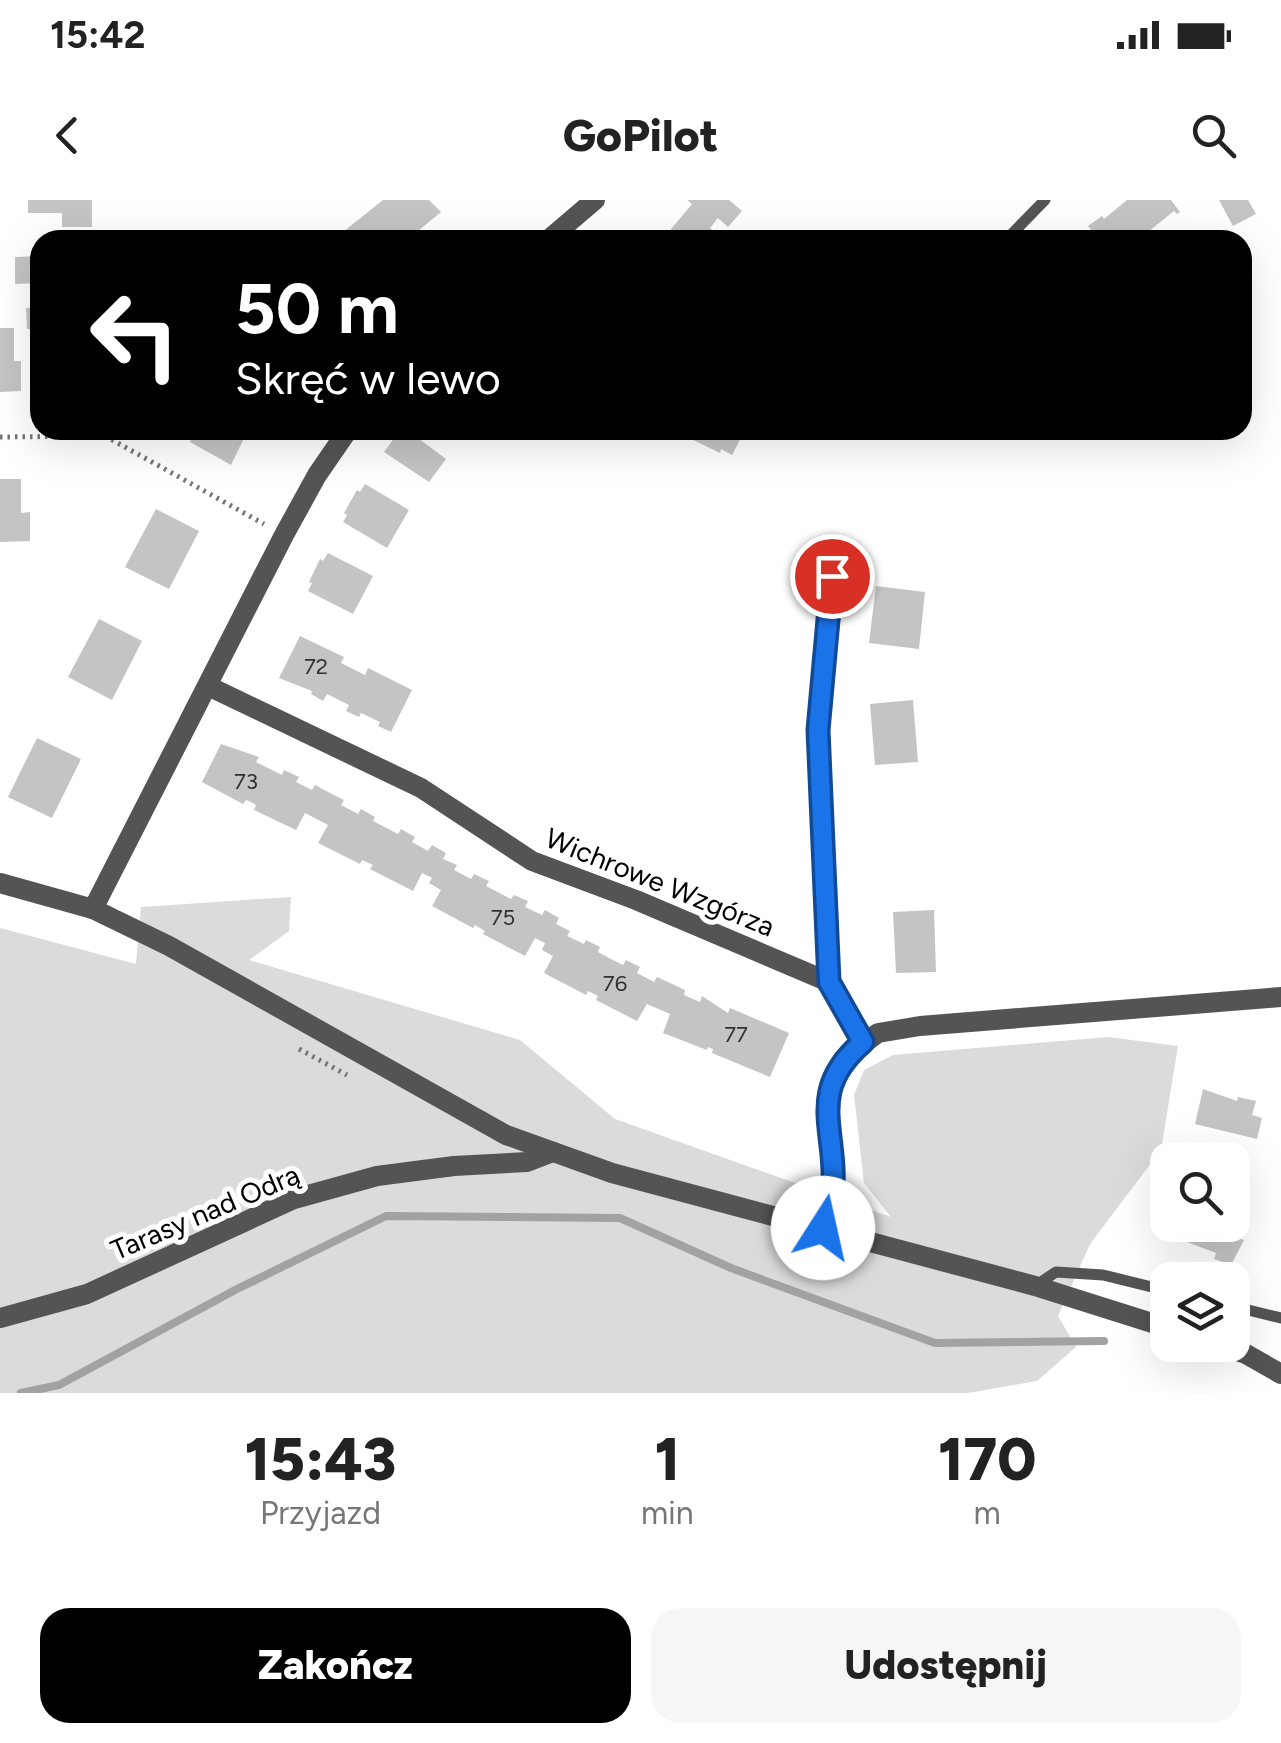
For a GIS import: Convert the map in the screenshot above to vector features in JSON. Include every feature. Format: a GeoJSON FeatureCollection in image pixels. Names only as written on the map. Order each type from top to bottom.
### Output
{"type":"FeatureCollection","features":[{"type":"Feature","properties":{"kind":"street"},"geometry":{"type":"LineString","coordinates":[[560,230],[594,200]]}},
{"type":"Feature","properties":{"kind":"street"},"geometry":{"type":"LineString","coordinates":[[93,909],[284,535],[341,440]]}},
{"type":"Feature","properties":{"kind":"street","name":"Wichrowe Wzgórza"},"geometry":{"type":"LineString","coordinates":[[208,686],[421,788],[532,862],[636,900],[829,982]]}},
{"type":"Feature","properties":{"kind":"street"},"geometry":{"type":"LineString","coordinates":[[0,883],[93,909],[169,946],[506,1135],[612,1173],[1035,1286],[1150,1322]]}},
{"type":"Feature","properties":{"kind":"street"},"geometry":{"type":"LineString","coordinates":[[829,982],[863,1042]]}},
{"type":"Feature","properties":{"kind":"street"},"geometry":{"type":"LineString","coordinates":[[823,1228],[832,1196],[828,1096],[833,1076],[843,1059],[878,1033],[920,1026],[1281,996]]}},
{"type":"Feature","properties":{"kind":"street","name":"Tarasy nad Odrą"},"geometry":{"type":"LineString","coordinates":[[0,1318],[87,1294],[294,1198],[378,1176],[527,1162],[553,1152]]}},
{"type":"Feature","properties":{"kind":"street"},"geometry":{"type":"LineString","coordinates":[[1250,1356],[1281,1374]]}},
{"type":"Feature","properties":{"kind":"lane"},"geometry":{"type":"LineString","coordinates":[[1016,230],[1045,200]]}},
{"type":"Feature","properties":{"kind":"lane"},"geometry":{"type":"LineString","coordinates":[[829,982],[818,730],[832,576]]}},
{"type":"Feature","properties":{"kind":"lane"},"geometry":{"type":"LineString","coordinates":[[1035,1286],[1056,1272],[1102,1275],[1150,1286]]}},
{"type":"Feature","properties":{"kind":"lane"},"geometry":{"type":"LineString","coordinates":[[1250,1310],[1281,1318]]}},
{"type":"Feature","properties":{"kind":"path"},"geometry":{"type":"LineString","coordinates":[[0,437],[30,437]]}},
{"type":"Feature","properties":{"kind":"path"},"geometry":{"type":"LineString","coordinates":[[112,440],[254,518]]}},
{"type":"Feature","properties":{"kind":"shaded area"},"geometry":{"type":"Polygon","coordinates":[[[291,897],[289,931],[249,960],[520,1040],[615,1119],[891,1217],[864,1183],[854,1095],[864,1070],[893,1055],[1108,1037],[1178,1046],[1162,1142],[1150,1142],[1150,1165],[1090,1244],[1058,1316],[1076,1347],[1037,1381],[968,1393],[0,1393],[0,928],[136,964],[141,907],[291,897]]]}},
{"type":"Feature","properties":{"kind":"building"},"geometry":{"type":"Polygon","coordinates":[[[28,200],[92,200],[92,227],[62,227],[62,213],[28,213],[28,200]]]}},
{"type":"Feature","properties":{"kind":"building"},"geometry":{"type":"Polygon","coordinates":[[[383,200],[429,200],[441,212],[419,230],[346,230],[383,200]]]}},
{"type":"Feature","properties":{"kind":"building"},"geometry":{"type":"Polygon","coordinates":[[[687,200],[729,200],[742,211],[728,227],[718,218],[712,230],[670,230],[692,204],[687,200]]]}},
{"type":"Feature","properties":{"kind":"building"},"geometry":{"type":"Polygon","coordinates":[[[1127,200],[1171,200],[1180,212],[1174,211],[1150,230],[1091,230],[1088,226],[1102,216],[1104,219],[1127,200]]]}},
{"type":"Feature","properties":{"kind":"building"},"geometry":{"type":"Polygon","coordinates":[[[1219,200],[1248,200],[1256,214],[1233,226],[1219,200]]]}},
{"type":"Feature","properties":{"kind":"building"},"geometry":{"type":"Polygon","coordinates":[[[30,256],[30,283],[15,284],[15,257],[30,256]]]}},
{"type":"Feature","properties":{"kind":"building"},"geometry":{"type":"Polygon","coordinates":[[[26,308],[30,308],[30,329],[27,329],[26,308]]]}},
{"type":"Feature","properties":{"kind":"building"},"geometry":{"type":"Polygon","coordinates":[[[0,328],[14,328],[14,361],[21,361],[21,391],[0,392],[0,328]]]}},
{"type":"Feature","properties":{"kind":"building"},"geometry":{"type":"Polygon","coordinates":[[[191,440],[243,440],[231,465],[191,440]]]}},
{"type":"Feature","properties":{"kind":"building"},"geometry":{"type":"Polygon","coordinates":[[[393,440],[420,440],[446,459],[429,482],[384,452],[393,440]]]}},
{"type":"Feature","properties":{"kind":"building"},"geometry":{"type":"Polygon","coordinates":[[[693,440],[740,440],[732,455],[721,449],[720,453],[693,440]]]}},
{"type":"Feature","properties":{"kind":"building"},"geometry":{"type":"Polygon","coordinates":[[[0,479],[21,479],[21,513],[30,512],[30,541],[0,542],[0,479]]]}},
{"type":"Feature","properties":{"kind":"building"},"geometry":{"type":"Polygon","coordinates":[[[365,484],[409,510],[387,548],[343,522],[357,490],[360,492],[365,484]]]}},
{"type":"Feature","properties":{"kind":"building"},"geometry":{"type":"Polygon","coordinates":[[[156,509],[199,531],[169,589],[125,567],[156,509]]]}},
{"type":"Feature","properties":{"kind":"building"},"geometry":{"type":"Polygon","coordinates":[[[328,553],[373,576],[353,614],[308,591],[320,559],[323,561],[328,553]]]}},
{"type":"Feature","properties":{"kind":"building"},"geometry":{"type":"Polygon","coordinates":[[[876,586],[925,592],[919,649],[869,643],[876,586]]]}},
{"type":"Feature","properties":{"kind":"building"},"geometry":{"type":"Polygon","coordinates":[[[99,619],[142,641],[112,700],[68,677],[99,619]]]}},
{"type":"Feature","properties":{"kind":"building"},"geometry":{"type":"Polygon","coordinates":[[[300,636],[344,657],[341,663],[365,675],[368,668],[412,690],[391,732],[361,713],[359,717],[346,711],[349,705],[327,694],[323,701],[312,691],[279,678],[300,636]]]}},
{"type":"Feature","properties":{"kind":"building"},"geometry":{"type":"Polygon","coordinates":[[[913,700],[918,762],[875,765],[870,704],[913,700]]]}},
{"type":"Feature","properties":{"kind":"building"},"geometry":{"type":"Polygon","coordinates":[[[37,738],[81,759],[52,818],[8,797],[37,738]]]}},
{"type":"Feature","properties":{"kind":"building"},"geometry":{"type":"Polygon","coordinates":[[[221,744],[259,757],[256,762],[282,775],[284,770],[299,777],[296,782],[312,790],[315,785],[344,800],[341,805],[358,814],[361,809],[375,817],[373,821],[398,834],[401,829],[415,837],[412,842],[428,851],[432,845],[446,853],[443,859],[457,865],[454,870],[471,879],[474,874],[489,881],[486,886],[511,899],[514,895],[528,901],[525,907],[542,915],[545,910],[559,918],[556,924],[570,931],[567,936],[600,947],[598,952],[623,965],[626,960],[640,967],[637,973],[654,982],[657,977],[700,1002],[702,996],[728,1013],[730,1008],[789,1033],[770,1077],[712,1053],[713,1049],[663,1033],[670,1014],[647,1004],[637,1021],[596,1000],[598,996],[588,991],[586,995],[544,973],[553,956],[542,950],[545,943],[535,938],[525,956],[483,934],[485,931],[475,925],[473,928],[432,906],[441,890],[429,883],[432,878],[422,873],[413,891],[370,869],[373,865],[362,860],[360,864],[318,843],[328,825],[305,813],[296,830],[254,810],[256,805],[251,802],[246,800],[243,804],[202,782],[221,744]]]}},
{"type":"Feature","properties":{"kind":"building"},"geometry":{"type":"Polygon","coordinates":[[[934,910],[936,972],[896,973],[893,912],[934,910]]]}},
{"type":"Feature","properties":{"kind":"building"},"geometry":{"type":"Polygon","coordinates":[[[1203,1089],[1237,1101],[1238,1097],[1256,1101],[1252,1115],[1262,1118],[1257,1139],[1195,1124],[1203,1089]]]}},
{"type":"Feature","properties":{"kind":"building"},"geometry":{"type":"Polygon","coordinates":[[[1187,1242],[1243,1242],[1233,1262],[1214,1259],[1216,1253],[1187,1242]]]}},
{"type":"Feature","properties":{"kind":"waterway"},"geometry":{"type":"LineString","coordinates":[[21,1393],[59,1385],[237,1289],[386,1216],[620,1218],[731,1268],[935,1343],[1104,1341]]}},
{"type":"Feature","properties":{"kind":"route"},"geometry":{"type":"LineString","coordinates":[[823,1228],[832,1196],[828,1096],[843,1059],[863,1042],[829,982],[818,730],[832,576]]}}]}
